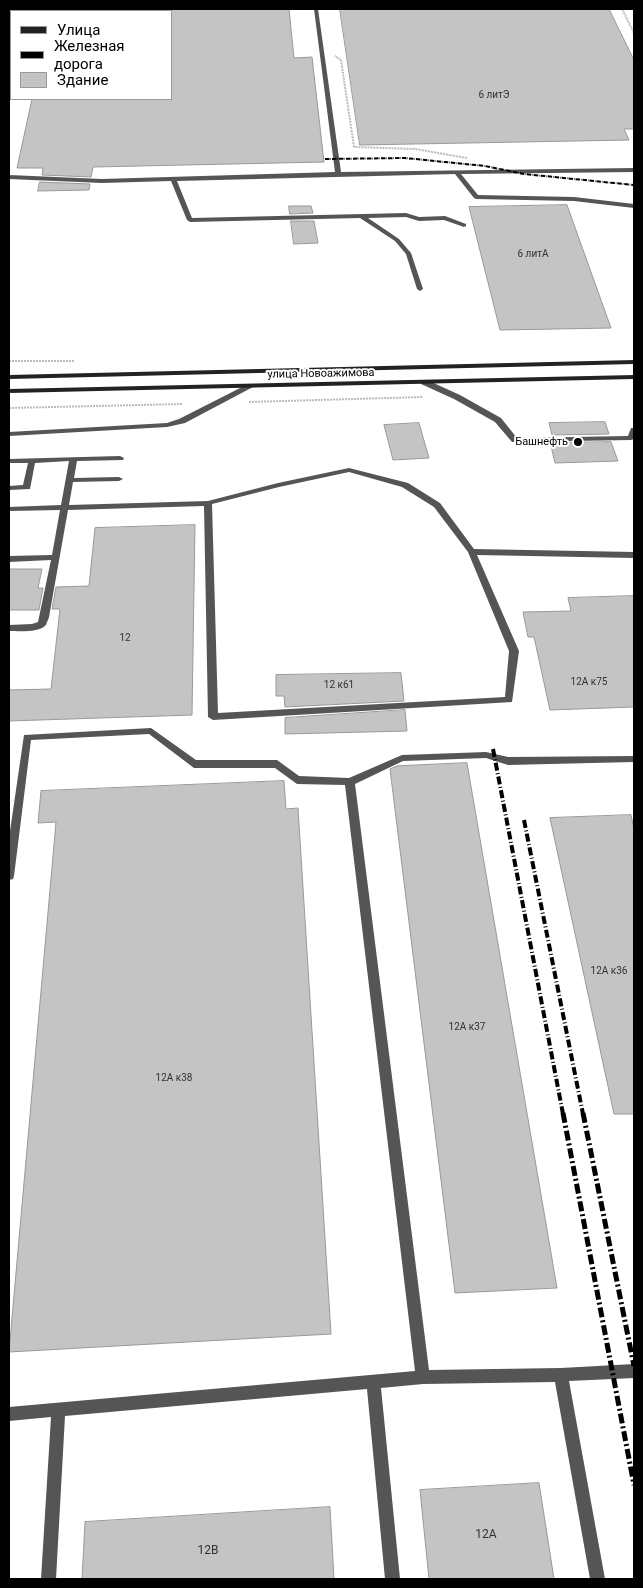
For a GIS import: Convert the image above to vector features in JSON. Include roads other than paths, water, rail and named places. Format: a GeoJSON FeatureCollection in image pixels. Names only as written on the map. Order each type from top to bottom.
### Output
{"type":"FeatureCollection","features":[{"type":"Feature","properties":{"kind":"main road","name":"улица Новоажимова"},"geometry":{"type":"LineString","coordinates":[[9,377],[634,362]]}},
{"type":"Feature","properties":{"kind":"main road","name":"улица Новоажимова"},"geometry":{"type":"LineString","coordinates":[[9,391],[634,377]]}},
{"type":"Feature","properties":{"kind":"lane"},"geometry":{"type":"LineString","coordinates":[[316,9],[338,174]]}},
{"type":"Feature","properties":{"kind":"lane"},"geometry":{"type":"LineString","coordinates":[[9,177],[102,181],[338,174],[634,170]]}},
{"type":"Feature","properties":{"kind":"lane"},"geometry":{"type":"LineString","coordinates":[[456,172],[476,197],[574,199],[634,206]]}},
{"type":"Feature","properties":{"kind":"lane"},"geometry":{"type":"LineString","coordinates":[[173,179],[190,220],[406,215],[419,219],[446,218],[464,225]]}},
{"type":"Feature","properties":{"kind":"lane"},"geometry":{"type":"LineString","coordinates":[[361,216],[397,240],[409,254],[420,289]]}},
{"type":"Feature","properties":{"kind":"lane"},"geometry":{"type":"LineString","coordinates":[[424,382],[457,396],[498,420],[515,440],[631,438],[634,430]]}},
{"type":"Feature","properties":{"kind":"lane"},"geometry":{"type":"LineString","coordinates":[[9,434],[167,425],[182,421],[249,387]]}},
{"type":"Feature","properties":{"kind":"lane"},"geometry":{"type":"LineString","coordinates":[[9,461],[120,458]]}},
{"type":"Feature","properties":{"kind":"lane"},"geometry":{"type":"LineString","coordinates":[[9,628],[33,627],[42,624],[45,618],[73,459]]}},
{"type":"Feature","properties":{"kind":"lane"},"geometry":{"type":"LineString","coordinates":[[9,488],[27,487],[32,460]]}},
{"type":"Feature","properties":{"kind":"lane"},"geometry":{"type":"LineString","coordinates":[[9,509],[208,502],[349,470],[405,485],[437,505],[472,552],[514,651],[509,700],[213,717],[208,502]]}},
{"type":"Feature","properties":{"kind":"lane"},"geometry":{"type":"LineString","coordinates":[[69,480],[119,479]]}},
{"type":"Feature","properties":{"kind":"lane"},"geometry":{"type":"LineString","coordinates":[[472,552],[634,554]]}},
{"type":"Feature","properties":{"kind":"lane"},"geometry":{"type":"LineString","coordinates":[[9,560],[56,558]]}},
{"type":"Feature","properties":{"kind":"lane"},"geometry":{"type":"LineString","coordinates":[[9,876],[27,737],[151,731],[194,764],[276,764],[297,780],[350,782],[402,758],[486,755],[508,761],[634,759]]}},
{"type":"Feature","properties":{"kind":"lane"},"geometry":{"type":"LineString","coordinates":[[350,782],[423,1377]]}},
{"type":"Feature","properties":{"kind":"lane"},"geometry":{"type":"LineString","coordinates":[[9,1414],[58,1412],[423,1377],[561,1375],[634,1371]]}},
{"type":"Feature","properties":{"kind":"lane"},"geometry":{"type":"LineString","coordinates":[[561,1375],[598,1579]]}},
{"type":"Feature","properties":{"kind":"lane"},"geometry":{"type":"LineString","coordinates":[[373,1381],[393,1579]]}},
{"type":"Feature","properties":{"kind":"lane"},"geometry":{"type":"LineString","coordinates":[[48,1579],[58,1412]]}},
{"type":"Feature","properties":{"kind":"railway"},"geometry":{"type":"LineString","coordinates":[[325,159],[405,158],[485,166],[524,174],[634,185]]}},
{"type":"Feature","properties":{"kind":"railway"},"geometry":{"type":"LineString","coordinates":[[493,749],[563,1114]]}},
{"type":"Feature","properties":{"kind":"railway"},"geometry":{"type":"LineString","coordinates":[[524,820],[583,1114]]}},
{"type":"Feature","properties":{"kind":"railway"},"geometry":{"type":"LineString","coordinates":[[563,1113],[634,1485]]}},
{"type":"Feature","properties":{"kind":"railway"},"geometry":{"type":"LineString","coordinates":[[583,1113],[634,1366]]}},
{"type":"Feature","properties":{"kind":"place","name":"Башнефть"},"geometry":{"type":"Point","coordinates":[578,442]}}]}
